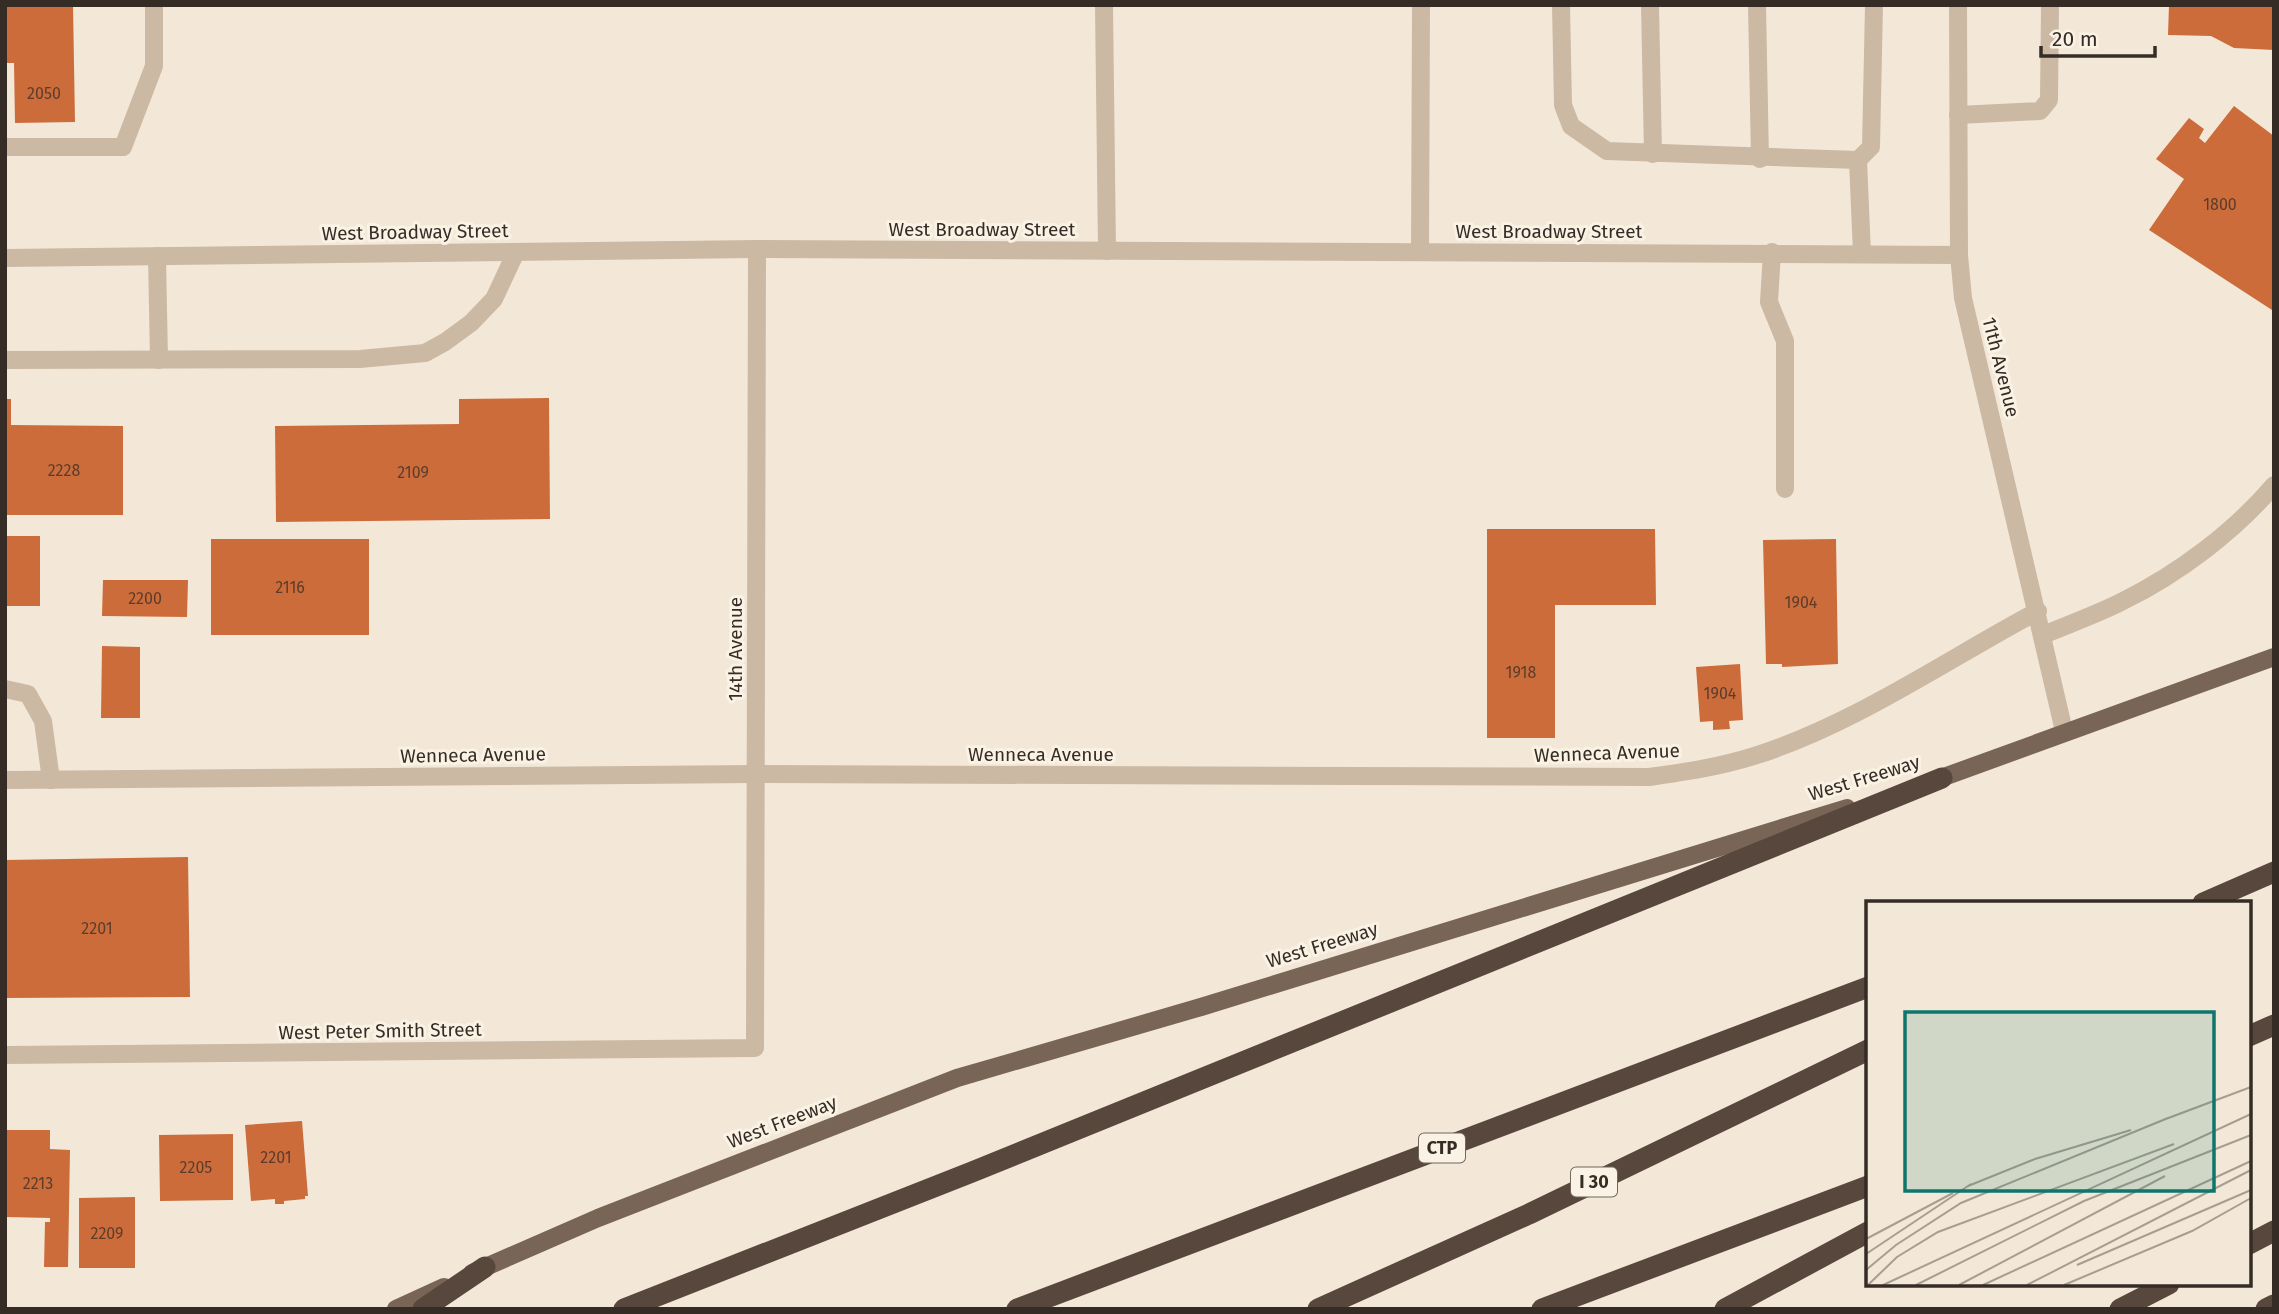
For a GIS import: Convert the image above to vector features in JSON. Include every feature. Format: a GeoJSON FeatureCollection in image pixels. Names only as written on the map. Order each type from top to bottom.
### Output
{"type":"FeatureCollection","features":[{"type":"Feature","properties":{"kind":"highway"},"geometry":{"type":"LineString","coordinates":[[624,1309],[972,1172],[1942,778]]}},
{"type":"Feature","properties":{"kind":"highway"},"geometry":{"type":"LineString","coordinates":[[2208,901],[2274,872]]}},
{"type":"Feature","properties":{"kind":"highway","name":"CTP"},"geometry":{"type":"LineString","coordinates":[[1017,1309],[1866,988]]}},
{"type":"Feature","properties":{"kind":"highway"},"geometry":{"type":"LineString","coordinates":[[2251,1035],[2274,1024]]}},
{"type":"Feature","properties":{"kind":"highway","name":"I 30"},"geometry":{"type":"LineString","coordinates":[[1318,1309],[1529,1214],[1866,1051]]}},
{"type":"Feature","properties":{"kind":"highway"},"geometry":{"type":"LineString","coordinates":[[1542,1309],[1866,1187]]}},
{"type":"Feature","properties":{"kind":"highway"},"geometry":{"type":"LineString","coordinates":[[2251,1243],[2274,1231]]}},
{"type":"Feature","properties":{"kind":"highway"},"geometry":{"type":"LineString","coordinates":[[1725,1309],[1866,1233]]}},
{"type":"Feature","properties":{"kind":"highway"},"geometry":{"type":"LineString","coordinates":[[423,1309],[485,1267]]}},
{"type":"Feature","properties":{"kind":"highway"},"geometry":{"type":"LineString","coordinates":[[2120,1309],[2165,1286]]}},
{"type":"Feature","properties":{"kind":"highway"},"geometry":{"type":"LineString","coordinates":[[2266,1309],[2274,1305]]}},
{"type":"Feature","properties":{"kind":"main road","name":"West Freeway"},"geometry":{"type":"LineString","coordinates":[[396,1309],[598,1218],[957,1078],[1228,999],[1942,778],[2064,731],[2274,657]]}},
{"type":"Feature","properties":{"kind":"street"},"geometry":{"type":"LineString","coordinates":[[5,147],[123,147],[155,66],[154,5]]}},
{"type":"Feature","properties":{"kind":"street"},"geometry":{"type":"LineString","coordinates":[[1104,5],[1107,250]]}},
{"type":"Feature","properties":{"kind":"street"},"geometry":{"type":"LineString","coordinates":[[1420,251],[1421,5]]}},
{"type":"Feature","properties":{"kind":"street"},"geometry":{"type":"LineString","coordinates":[[1561,5],[1563,105],[1571,126],[1606,151],[1760,159],[1858,160],[1871,147],[1874,5]]}},
{"type":"Feature","properties":{"kind":"street"},"geometry":{"type":"LineString","coordinates":[[1650,5],[1653,153]]}},
{"type":"Feature","properties":{"kind":"street"},"geometry":{"type":"LineString","coordinates":[[1757,5],[1760,159]]}},
{"type":"Feature","properties":{"kind":"street","name":"11th Avenue"},"geometry":{"type":"LineString","coordinates":[[1958,5],[1959,255],[1963,298],[2064,731]]}},
{"type":"Feature","properties":{"kind":"street"},"geometry":{"type":"LineString","coordinates":[[1958,114],[2040,111],[2049,100],[2050,5]]}},
{"type":"Feature","properties":{"kind":"street"},"geometry":{"type":"LineString","coordinates":[[1858,160],[1862,254]]}},
{"type":"Feature","properties":{"kind":"street","name":"West Broadway Street"},"geometry":{"type":"LineString","coordinates":[[5,258],[757,249],[1959,255]]}},
{"type":"Feature","properties":{"kind":"street","name":"14th Avenue"},"geometry":{"type":"LineString","coordinates":[[755,1048],[757,249]]}},
{"type":"Feature","properties":{"kind":"street"},"geometry":{"type":"LineString","coordinates":[[5,360],[360,359],[425,352],[445,342],[495,299],[516,252]]}},
{"type":"Feature","properties":{"kind":"street"},"geometry":{"type":"LineString","coordinates":[[1772,252],[1769,302],[1785,341],[1785,489]]}},
{"type":"Feature","properties":{"kind":"street"},"geometry":{"type":"LineString","coordinates":[[157,256],[159,360]]}},
{"type":"Feature","properties":{"kind":"street"},"geometry":{"type":"LineString","coordinates":[[2043,635],[2122,603],[2154,585],[2212,543],[2274,485]]}},
{"type":"Feature","properties":{"kind":"street","name":"Wenneca Avenue"},"geometry":{"type":"LineString","coordinates":[[5,780],[756,774],[1649,777],[1708,769],[1754,756],[1807,736],[1866,709],[1941,663],[2038,611]]}},
{"type":"Feature","properties":{"kind":"street"},"geometry":{"type":"LineString","coordinates":[[5,688],[28,694],[43,721],[51,780]]}},
{"type":"Feature","properties":{"kind":"street","name":"West Peter Smith Street"},"geometry":{"type":"LineString","coordinates":[[5,1055],[755,1048]]}},
{"type":"Feature","properties":{"kind":"building"},"geometry":{"type":"Polygon","coordinates":[[[5,5],[73,5],[75,122],[15,123],[14,63],[5,63],[5,5]]]}},
{"type":"Feature","properties":{"kind":"building"},"geometry":{"type":"Polygon","coordinates":[[[2169,5],[2274,5],[2274,50],[2234,48],[2211,36],[2168,35],[2169,5]]]}},
{"type":"Feature","properties":{"kind":"building"},"geometry":{"type":"Polygon","coordinates":[[[2234,106],[2274,136],[2272,310],[2149,230],[2184,179],[2156,159],[2189,118],[2204,129],[2199,138],[2205,143],[2234,106]]]}},
{"type":"Feature","properties":{"kind":"building"},"geometry":{"type":"Polygon","coordinates":[[[549,398],[550,519],[276,522],[275,426],[459,424],[459,399],[549,398]]]}},
{"type":"Feature","properties":{"kind":"building"},"geometry":{"type":"Polygon","coordinates":[[[5,399],[11,399],[11,425],[123,426],[123,515],[5,515],[5,399]]]}},
{"type":"Feature","properties":{"kind":"building"},"geometry":{"type":"Polygon","coordinates":[[[1487,529],[1655,529],[1656,605],[1555,605],[1555,738],[1487,738],[1487,529]]]}},
{"type":"Feature","properties":{"kind":"building"},"geometry":{"type":"Polygon","coordinates":[[[5,536],[40,536],[40,606],[5,606],[5,536]]]}},
{"type":"Feature","properties":{"kind":"building"},"geometry":{"type":"Polygon","coordinates":[[[211,539],[369,539],[369,635],[211,635],[211,539]]]}},
{"type":"Feature","properties":{"kind":"building"},"geometry":{"type":"Polygon","coordinates":[[[1836,539],[1838,664],[1782,667],[1782,664],[1766,664],[1763,540],[1836,539]]]}},
{"type":"Feature","properties":{"kind":"building"},"geometry":{"type":"Polygon","coordinates":[[[103,580],[188,580],[187,617],[102,616],[103,580]]]}},
{"type":"Feature","properties":{"kind":"building"},"geometry":{"type":"Polygon","coordinates":[[[102,646],[140,647],[140,718],[101,718],[102,646]]]}},
{"type":"Feature","properties":{"kind":"building"},"geometry":{"type":"Polygon","coordinates":[[[1740,664],[1743,720],[1729,721],[1730,729],[1713,730],[1713,721],[1700,722],[1696,667],[1740,664]]]}},
{"type":"Feature","properties":{"kind":"building"},"geometry":{"type":"Polygon","coordinates":[[[188,857],[190,997],[5,998],[5,860],[188,857]]]}},
{"type":"Feature","properties":{"kind":"building"},"geometry":{"type":"Polygon","coordinates":[[[302,1121],[308,1196],[305,1196],[305,1199],[284,1201],[284,1204],[275,1204],[275,1199],[251,1201],[245,1125],[302,1121]]]}},
{"type":"Feature","properties":{"kind":"building"},"geometry":{"type":"Polygon","coordinates":[[[5,1130],[50,1130],[50,1149],[70,1150],[68,1267],[44,1267],[45,1222],[50,1222],[50,1218],[5,1217],[5,1130]]]}},
{"type":"Feature","properties":{"kind":"building"},"geometry":{"type":"Polygon","coordinates":[[[233,1134],[233,1200],[160,1201],[159,1135],[233,1134]]]}},
{"type":"Feature","properties":{"kind":"building"},"geometry":{"type":"Polygon","coordinates":[[[135,1197],[135,1268],[79,1268],[79,1198],[135,1197]]]}}]}
